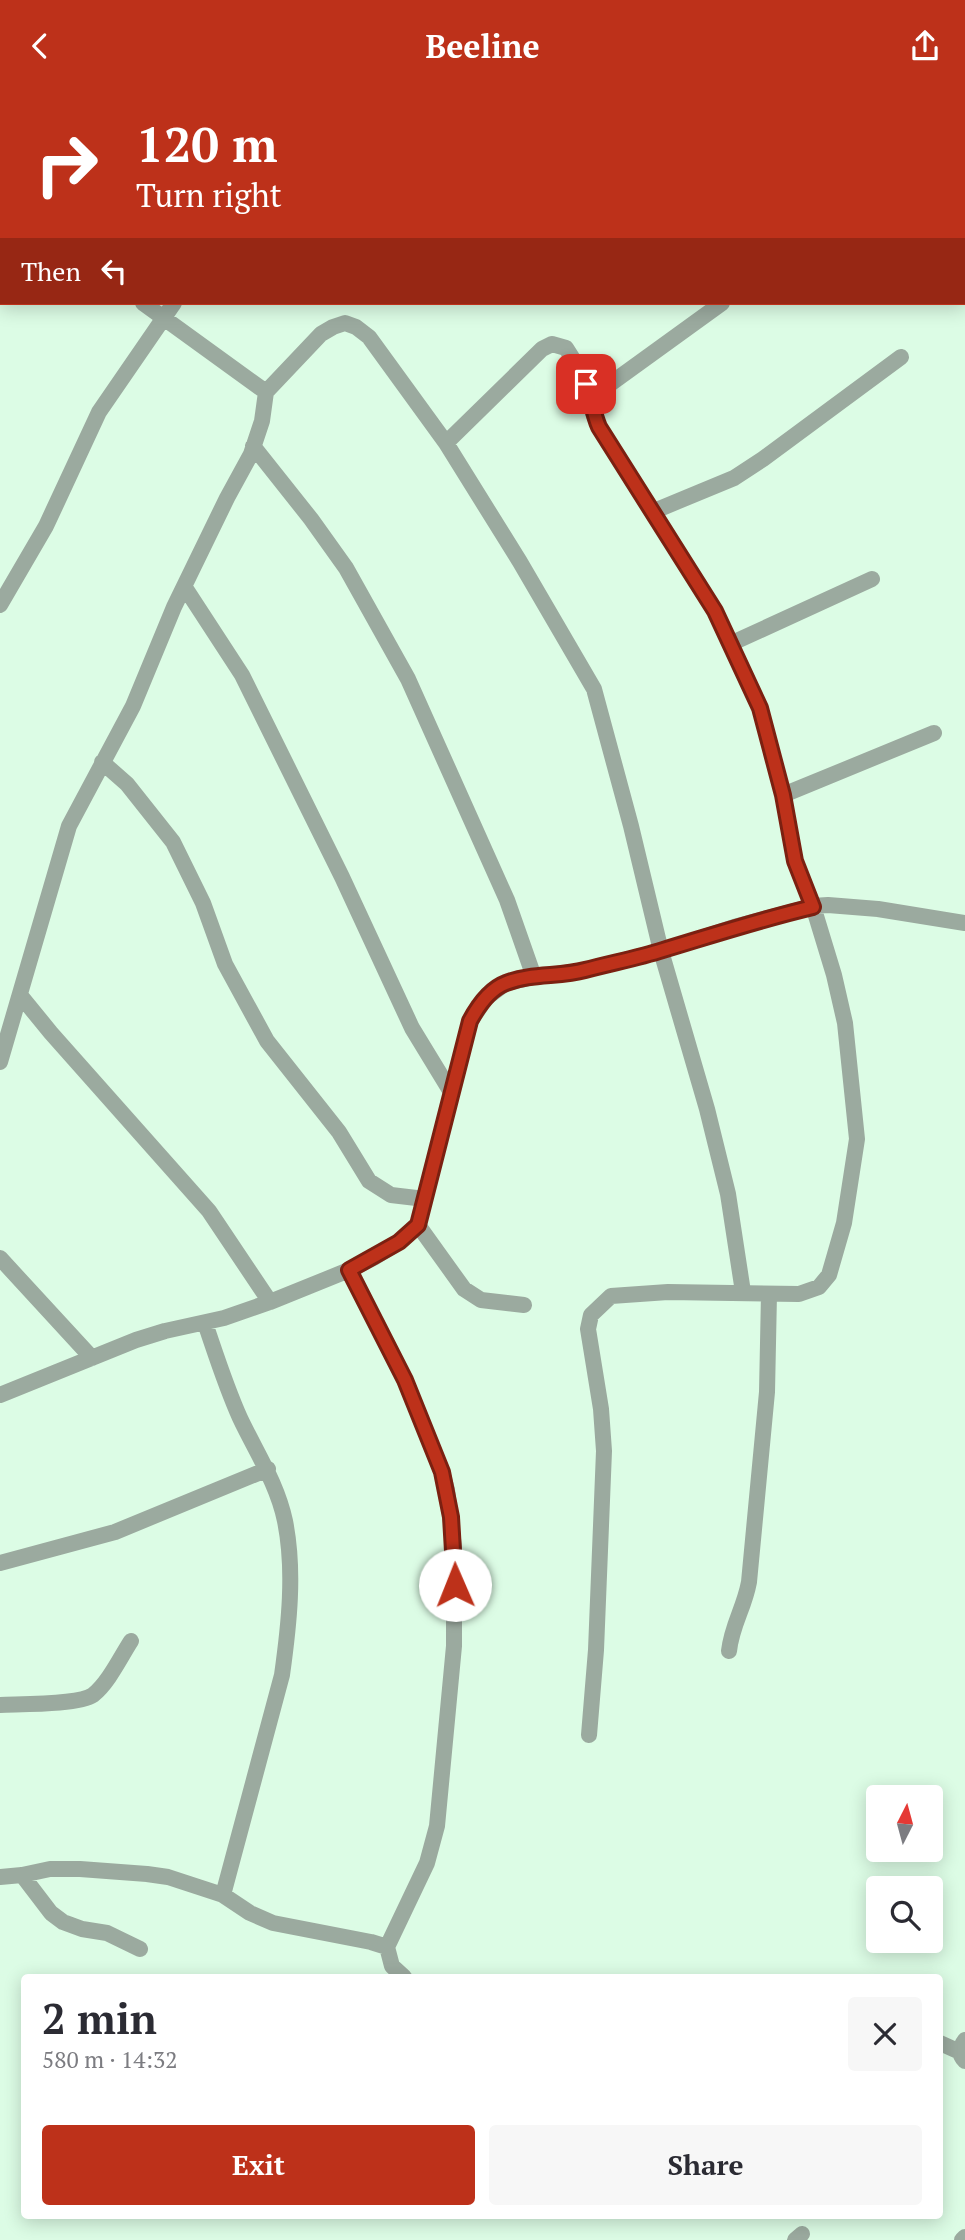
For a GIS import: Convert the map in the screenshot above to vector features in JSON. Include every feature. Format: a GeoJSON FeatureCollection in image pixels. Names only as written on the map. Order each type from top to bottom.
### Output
{"type":"FeatureCollection","features":[{"type":"Feature","properties":{"kind":"street"},"geometry":{"type":"LineString","coordinates":[[146,305],[266,392]]}},
{"type":"Feature","properties":{"kind":"street"},"geometry":{"type":"LineString","coordinates":[[0,605],[46,526],[99,412],[173,305]]}},
{"type":"Feature","properties":{"kind":"street"},"geometry":{"type":"LineString","coordinates":[[593,400],[599,392],[719,305]]}},
{"type":"Feature","properties":{"kind":"street"},"geometry":{"type":"LineString","coordinates":[[0,1062],[69,827],[133,706],[184,586],[253,446],[262,421],[266,392],[321,334],[345,323],[369,337],[446,443],[594,689],[661,951],[707,1109],[728,1194],[743,1292]]}},
{"type":"Feature","properties":{"kind":"street"},"geometry":{"type":"LineString","coordinates":[[446,443],[542,349],[552,344],[565,348],[578,367],[593,400],[593,413],[599,427],[715,611],[760,708],[783,795],[795,861],[813,907],[834,975],[845,1023],[857,1139],[844,1223],[829,1275],[819,1287],[799,1294],[668,1292],[611,1296],[592,1315],[588,1329],[601,1409],[604,1451],[596,1650],[589,1735]]}},
{"type":"Feature","properties":{"kind":"street"},"geometry":{"type":"LineString","coordinates":[[652,512],[734,478],[901,357]]}},
{"type":"Feature","properties":{"kind":"street"},"geometry":{"type":"LineString","coordinates":[[253,446],[346,568],[408,679],[507,900],[534,977]]}},
{"type":"Feature","properties":{"kind":"street"},"geometry":{"type":"LineString","coordinates":[[730,644],[872,579]]}},
{"type":"Feature","properties":{"kind":"street"},"geometry":{"type":"LineString","coordinates":[[184,586],[242,675],[412,1028],[452,1092]]}},
{"type":"Feature","properties":{"kind":"street"},"geometry":{"type":"LineString","coordinates":[[783,795],[934,733]]}},
{"type":"Feature","properties":{"kind":"street"},"geometry":{"type":"LineString","coordinates":[[102,762],[127,784],[173,842],[204,904],[225,964],[267,1041],[339,1132],[369,1181],[391,1195],[425,1199]]}},
{"type":"Feature","properties":{"kind":"street"},"geometry":{"type":"LineString","coordinates":[[0,1395],[155,1334],[205,1323],[270,1303],[349,1270],[399,1242],[418,1225],[470,1021],[480,1004],[506,983],[580,971],[661,951],[734,927],[828,905],[878,909],[965,923]]}},
{"type":"Feature","properties":{"kind":"street"},"geometry":{"type":"LineString","coordinates":[[20,995],[209,1211],[270,1303]]}},
{"type":"Feature","properties":{"kind":"street"},"geometry":{"type":"LineString","coordinates":[[418,1225],[464,1289],[481,1300],[524,1305]]}},
{"type":"Feature","properties":{"kind":"street"},"geometry":{"type":"LineString","coordinates":[[0,1258],[92,1357]]}},
{"type":"Feature","properties":{"kind":"street"},"geometry":{"type":"LineString","coordinates":[[349,1270],[405,1380],[434,1450],[447,1490],[454,1547],[454,1646],[437,1826],[427,1863],[387,1947],[392,1966],[401,1974]]}},
{"type":"Feature","properties":{"kind":"street"},"geometry":{"type":"LineString","coordinates":[[729,1651],[732,1629],[745,1604],[749,1583],[767,1392],[769,1294]]}},
{"type":"Feature","properties":{"kind":"street"},"geometry":{"type":"LineString","coordinates":[[205,1323],[225,1383],[268,1469],[285,1519],[289,1573],[287,1641],[282,1675],[223,1895]]}},
{"type":"Feature","properties":{"kind":"street"},"geometry":{"type":"LineString","coordinates":[[0,1563],[115,1532],[268,1469]]}},
{"type":"Feature","properties":{"kind":"street"},"geometry":{"type":"LineString","coordinates":[[0,1705],[78,1700],[91,1696],[131,1641]]}},
{"type":"Feature","properties":{"kind":"street"},"geometry":{"type":"LineString","coordinates":[[0,1877],[50,1869],[80,1869],[167,1877],[223,1895],[250,1913],[273,1923],[387,1947]]}},
{"type":"Feature","properties":{"kind":"street"},"geometry":{"type":"LineString","coordinates":[[22,1875],[51,1913],[63,1922],[82,1929],[107,1933],[140,1949]]}},
{"type":"Feature","properties":{"kind":"street"},"geometry":{"type":"LineString","coordinates":[[943,2044],[963,2051]]}},
{"type":"Feature","properties":{"kind":"route"},"geometry":{"type":"LineString","coordinates":[[455,1585],[451,1517],[442,1472],[405,1380],[349,1270],[399,1242],[418,1225],[470,1021],[480,1004],[506,983],[580,971],[661,951],[734,927],[813,907],[795,861],[783,795],[760,708],[715,611],[599,427],[586,384]]}}]}
